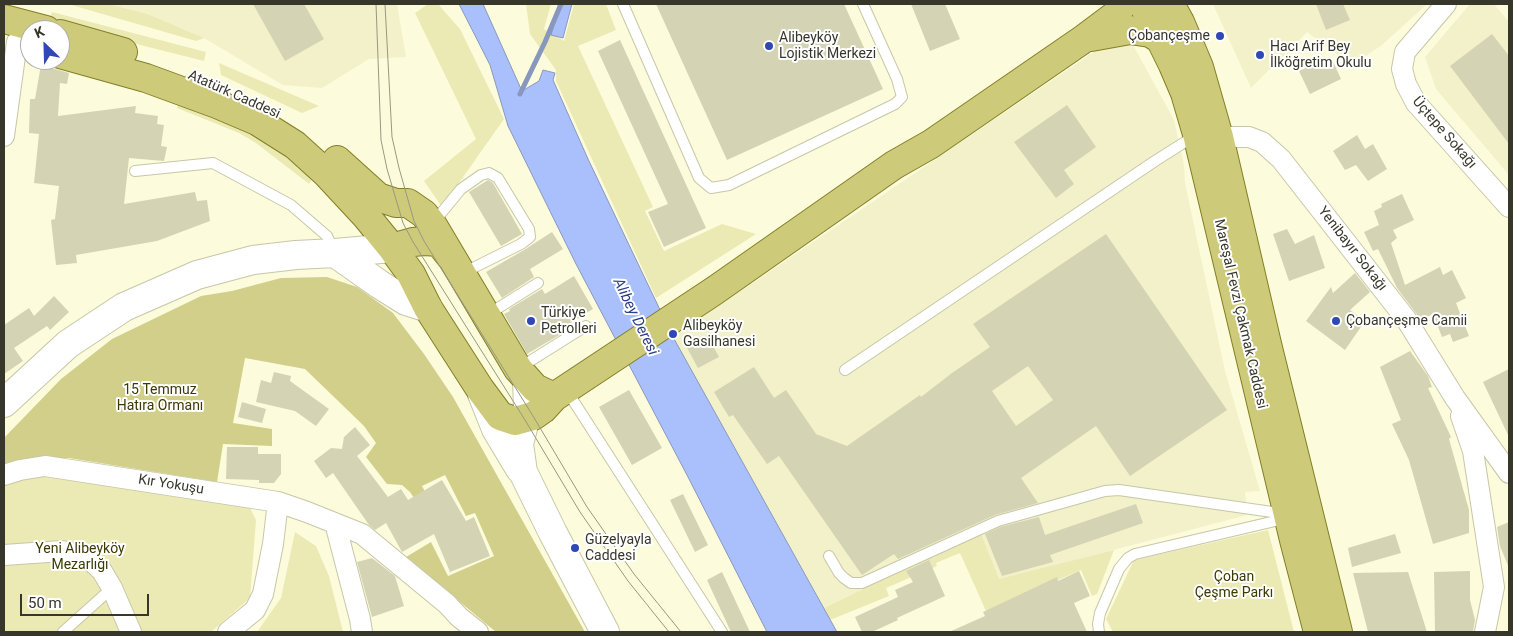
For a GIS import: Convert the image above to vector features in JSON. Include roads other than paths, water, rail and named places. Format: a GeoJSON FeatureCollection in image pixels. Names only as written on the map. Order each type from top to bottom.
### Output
{"type":"FeatureCollection","features":[{"type":"Feature","properties":{"kind":"main road"},"geometry":{"type":"LineString","coordinates":[[894,165],[908,147],[939,122],[1081,23],[1099,4]]}},
{"type":"Feature","properties":{"kind":"main road"},"geometry":{"type":"LineString","coordinates":[[525,420],[543,409],[560,393],[673,318],[894,165],[931,144],[1084,38],[1117,14],[1122,4]]}},
{"type":"Feature","properties":{"kind":"main road","name":"Mareşal Fevzi Çakmak Caddesi"},"geometry":{"type":"LineString","coordinates":[[1143,4],[1162,40],[1185,93],[1208,136],[1265,335],[1338,632]]}},
{"type":"Feature","properties":{"kind":"main road","name":"Mareşal Fevzi Çakmak Caddesi"},"geometry":{"type":"LineString","coordinates":[[1170,4],[1180,22],[1199,67],[1208,136],[1289,518],[1318,632]]}},
{"type":"Feature","properties":{"kind":"main road"},"geometry":{"type":"LineString","coordinates":[[1084,38],[1130,30],[1150,33],[1162,40]]}},
{"type":"Feature","properties":{"kind":"main road","name":"Atatürk Caddesi"},"geometry":{"type":"LineString","coordinates":[[70,37],[144,58],[220,87],[276,112],[315,138],[378,197],[396,203],[408,203],[424,214],[459,268],[522,375],[535,388],[560,393]]}},
{"type":"Feature","properties":{"kind":"main road","name":"Atatürk Caddesi"},"geometry":{"type":"LineString","coordinates":[[70,57],[146,78],[217,104],[257,121],[295,145],[327,174],[366,216],[412,274],[428,308],[480,390],[500,416],[515,422],[525,420]]}},
{"type":"Feature","properties":{"kind":"main road"},"geometry":{"type":"LineString","coordinates":[[4,403],[68,344],[124,307],[197,275],[253,260],[392,248],[424,241],[439,242],[459,268]]}},
{"type":"Feature","properties":{"kind":"main road"},"geometry":{"type":"LineString","coordinates":[[335,253],[379,284],[406,300],[428,308]]}},
{"type":"Feature","properties":{"kind":"main road","name":"Atatürk Caddesi"},"geometry":{"type":"LineString","coordinates":[[522,375],[528,408],[519,444],[523,472]]}},
{"type":"Feature","properties":{"kind":"main road","name":"Atatürk Caddesi"},"geometry":{"type":"LineString","coordinates":[[480,390],[496,429],[516,464],[523,472],[605,632]]}},
{"type":"Feature","properties":{"kind":"street","name":"Üçtepe Sokağı"},"geometry":{"type":"LineString","coordinates":[[1446,4],[1405,52],[1402,69],[1406,84],[1416,103],[1509,206]]}},
{"type":"Feature","properties":{"kind":"street"},"geometry":{"type":"LineString","coordinates":[[4,136],[14,36]]}},
{"type":"Feature","properties":{"kind":"street","name":"Yenibayır Sokağı"},"geometry":{"type":"LineString","coordinates":[[1208,136],[1249,137],[1262,142],[1281,159],[1406,319],[1455,398],[1509,473]]}},
{"type":"Feature","properties":{"kind":"street"},"geometry":{"type":"LineString","coordinates":[[1455,398],[1473,451],[1494,587],[1485,632]]}},
{"type":"Feature","properties":{"kind":"street","name":"Kır Yokuşu"},"geometry":{"type":"LineString","coordinates":[[4,475],[45,466],[278,502],[362,534],[447,604],[459,625],[478,632]]}},
{"type":"Feature","properties":{"kind":"street"},"geometry":{"type":"LineString","coordinates":[[228,632],[255,610],[263,594],[273,544],[278,502]]}},
{"type":"Feature","properties":{"kind":"street"},"geometry":{"type":"LineString","coordinates":[[335,523],[362,632]]}},
{"type":"Feature","properties":{"kind":"street"},"geometry":{"type":"LineString","coordinates":[[4,555],[62,551],[87,557],[102,571],[112,588],[131,632]]}},
{"type":"Feature","properties":{"kind":"lane"},"geometry":{"type":"LineString","coordinates":[[623,4],[700,178],[711,188],[729,185],[895,104],[902,97],[897,79],[863,4]]}},
{"type":"Feature","properties":{"kind":"lane"},"geometry":{"type":"LineString","coordinates":[[845,370],[1155,161],[1208,136]]}},
{"type":"Feature","properties":{"kind":"lane"},"geometry":{"type":"LineString","coordinates":[[135,171],[214,162],[291,205],[327,236],[335,253]]}},
{"type":"Feature","properties":{"kind":"lane"},"geometry":{"type":"LineString","coordinates":[[432,224],[461,189],[481,175],[489,173],[498,178],[528,229],[530,237],[521,244],[459,268]]}},
{"type":"Feature","properties":{"kind":"lane"},"geometry":{"type":"LineString","coordinates":[[486,315],[538,283]]}},
{"type":"Feature","properties":{"kind":"lane"},"geometry":{"type":"LineString","coordinates":[[522,375],[586,326]]}},
{"type":"Feature","properties":{"kind":"lane"},"geometry":{"type":"LineString","coordinates":[[560,393],[722,632]]}},
{"type":"Feature","properties":{"kind":"lane"},"geometry":{"type":"LineString","coordinates":[[828,556],[839,573],[851,584],[862,583],[998,521],[1105,491],[1119,490],[1272,512],[1289,518]]}},
{"type":"Feature","properties":{"kind":"lane"},"geometry":{"type":"LineString","coordinates":[[1099,632],[1100,613],[1119,570],[1128,558],[1144,552],[1289,518]]}},
{"type":"Feature","properties":{"kind":"lane"},"geometry":{"type":"LineString","coordinates":[[63,632],[112,588]]}},
{"type":"Feature","properties":{"kind":"water","name":"Alibey Deresi"},"geometry":{"type":"Polygon","coordinates":[[[459,4],[483,4],[522,91],[539,81],[543,70],[555,73],[553,80],[588,159],[673,337],[837,632],[767,632],[576,264],[508,126],[490,65],[459,4]]]}},
{"type":"Feature","properties":{"kind":"water"},"geometry":{"type":"Polygon","coordinates":[[[558,4],[572,4],[563,38],[551,35],[559,8],[558,4]]]}},
{"type":"Feature","properties":{"kind":"waterway"},"geometry":{"type":"LineString","coordinates":[[520,94],[561,4]]}},
{"type":"Feature","properties":{"kind":"tram line"},"geometry":{"type":"LineString","coordinates":[[376,4],[381,140],[387,169],[403,223],[580,512],[628,581],[669,632]]}},
{"type":"Feature","properties":{"kind":"tram line"},"geometry":{"type":"LineString","coordinates":[[385,4],[392,137],[414,221],[424,241],[533,416],[587,507],[634,574],[681,632]]}},
{"type":"Feature","properties":{"kind":"place","name":"Çobançeşme"},"geometry":{"type":"Point","coordinates":[1220,36]}},
{"type":"Feature","properties":{"kind":"place","name":"Alibeyköy Lojistik Merkezi"},"geometry":{"type":"Point","coordinates":[769,46]}},
{"type":"Feature","properties":{"kind":"place","name":"Hacı Arif Bey İlköğretim Okulu"},"geometry":{"type":"Point","coordinates":[1260,55]}},
{"type":"Feature","properties":{"kind":"place","name":"Türkiye Petrolleri"},"geometry":{"type":"Point","coordinates":[531,321]}},
{"type":"Feature","properties":{"kind":"place","name":"Çobançeşme Camii"},"geometry":{"type":"Point","coordinates":[1336,321]}},
{"type":"Feature","properties":{"kind":"place","name":"Alibeyköy Gasilhanesi"},"geometry":{"type":"Point","coordinates":[673,334]}},
{"type":"Feature","properties":{"kind":"place","name":"Güzelyayla Caddesi"},"geometry":{"type":"Point","coordinates":[575,548]}},
{"type":"Feature","properties":{"kind":"park label","name":"15 Temmuz Hatıra Ormanı"},"geometry":{"type":"Point","coordinates":[160,398]}},
{"type":"Feature","properties":{"kind":"park label","name":"Yeni Alibeyköy Mezarlığı"},"geometry":{"type":"Point","coordinates":[80,558]}},
{"type":"Feature","properties":{"kind":"park label","name":"Çoban Çeşme Parkı"},"geometry":{"type":"Point","coordinates":[1234,586]}}]}
